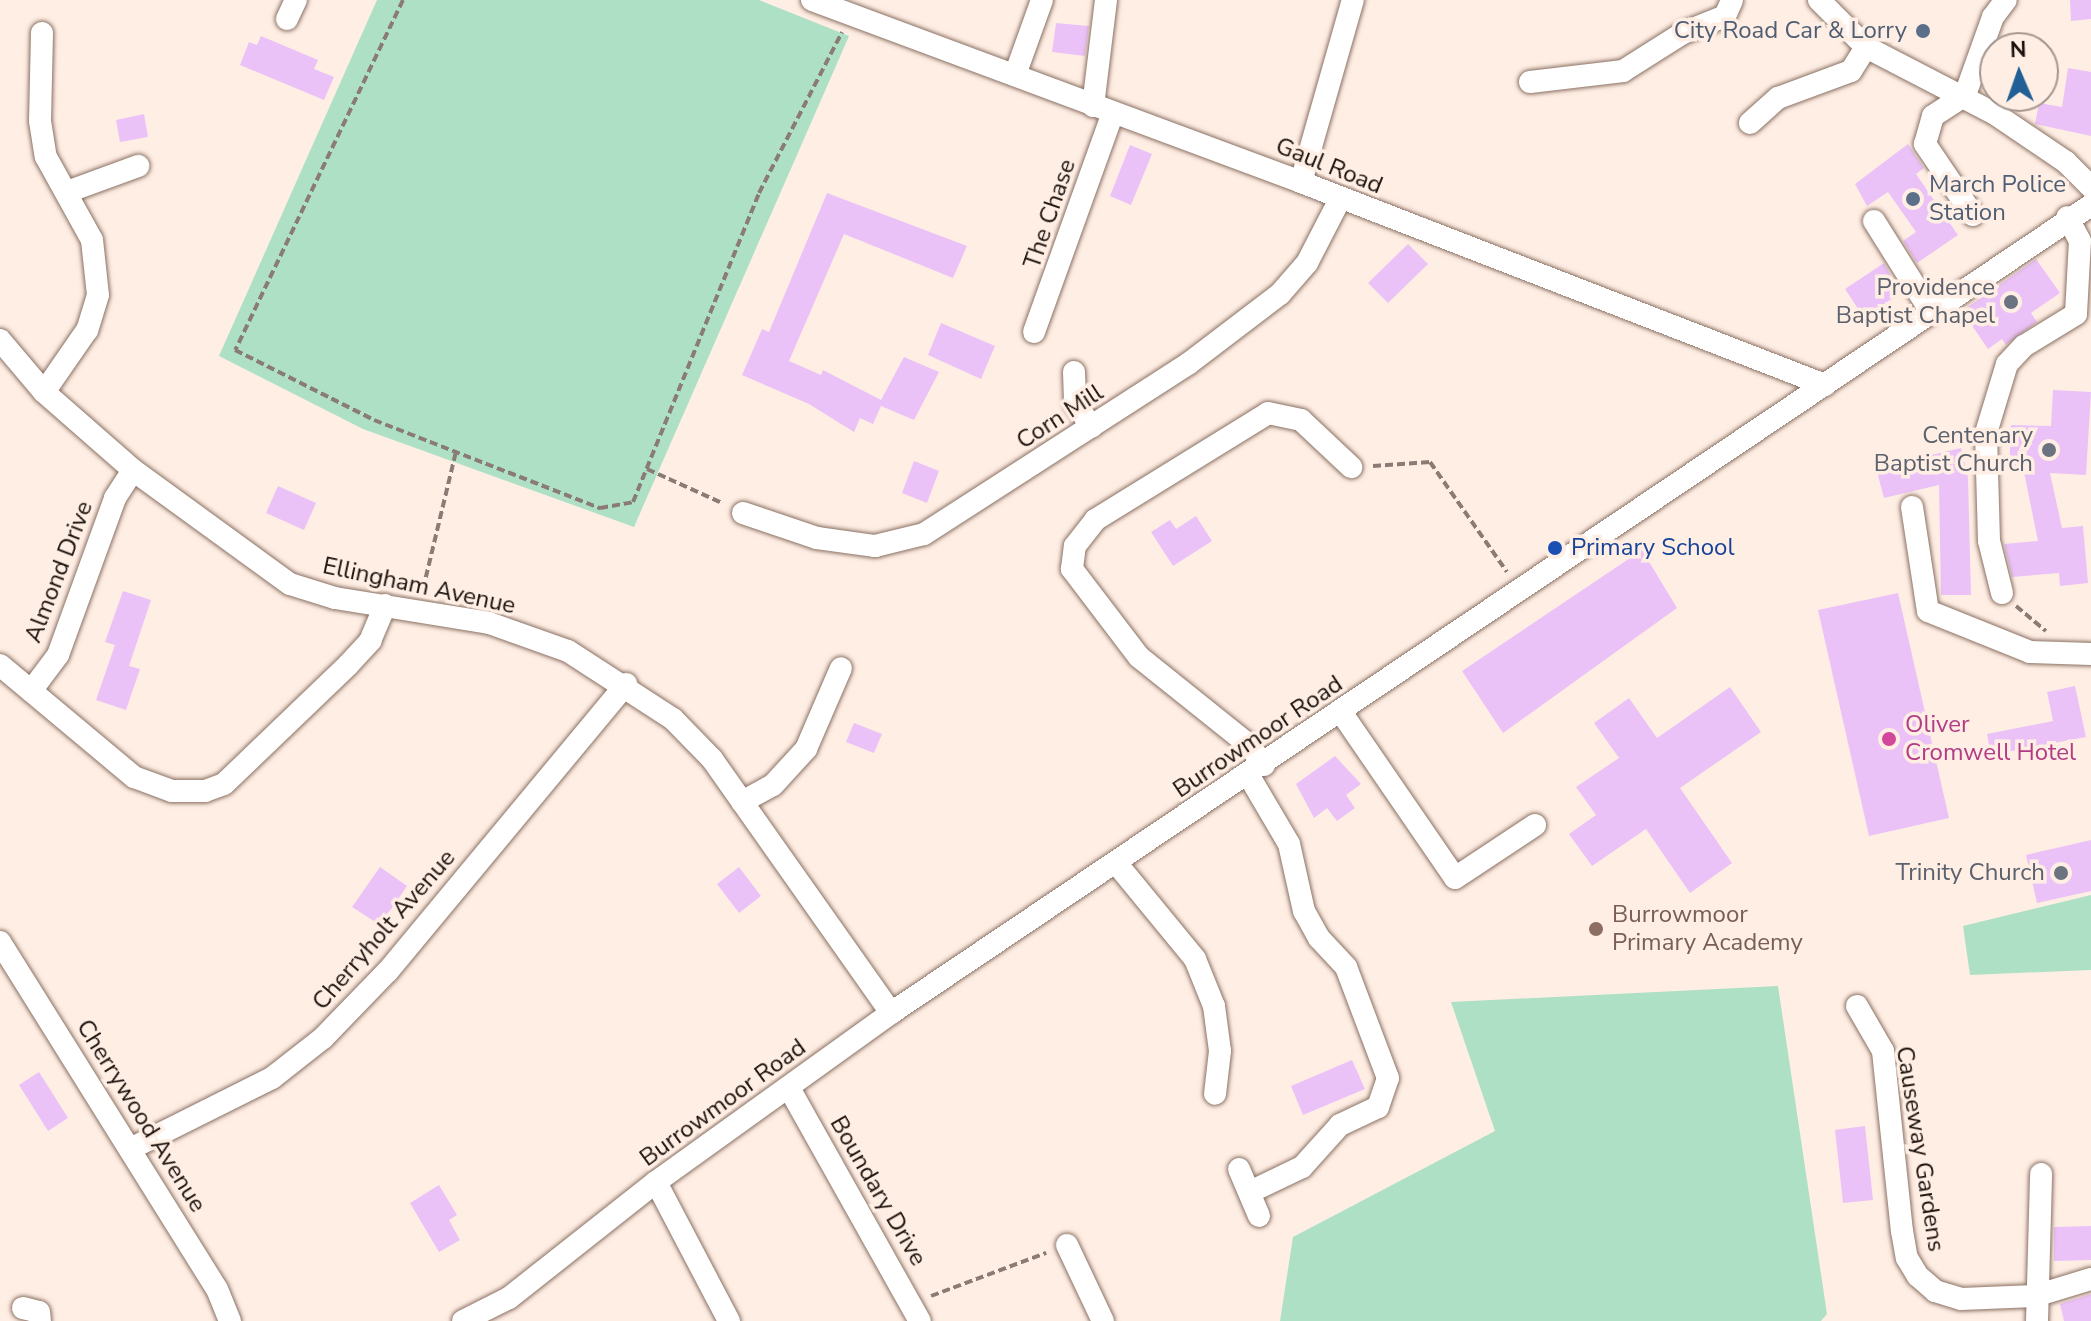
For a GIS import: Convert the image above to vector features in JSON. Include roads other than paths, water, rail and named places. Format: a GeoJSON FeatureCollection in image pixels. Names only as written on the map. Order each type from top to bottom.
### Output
{"type":"FeatureCollection","features":[{"type":"Feature","properties":{"kind":"street","name":"Gaul Road"},"geometry":{"type":"LineString","coordinates":[[812,0],[1301,182],[1825,385]]}},
{"type":"Feature","properties":{"kind":"street"},"geometry":{"type":"LineString","coordinates":[[1015,75],[1042,0]]}},
{"type":"Feature","properties":{"kind":"street","name":"The Chase"},"geometry":{"type":"LineString","coordinates":[[1034,332],[1103,110],[1106,0]]}},
{"type":"Feature","properties":{"kind":"street"},"geometry":{"type":"LineString","coordinates":[[1301,182],[1353,0]]}},
{"type":"Feature","properties":{"kind":"street"},"geometry":{"type":"LineString","coordinates":[[1530,82],[1623,71],[1683,33],[1725,16],[1732,0]]}},
{"type":"Feature","properties":{"kind":"street"},"geometry":{"type":"LineString","coordinates":[[1819,0],[1866,47],[1965,95],[2066,162],[2091,187]]}},
{"type":"Feature","properties":{"kind":"street"},"geometry":{"type":"LineString","coordinates":[[1973,215],[1925,144],[1933,116],[1965,95],[1993,17],[2006,0]]}},
{"type":"Feature","properties":{"kind":"street"},"geometry":{"type":"LineString","coordinates":[[42,33],[40,121],[46,157],[92,240],[98,295],[87,330],[44,392]]}},
{"type":"Feature","properties":{"kind":"street"},"geometry":{"type":"LineString","coordinates":[[1750,123],[1778,98],[1851,71],[1866,47]]}},
{"type":"Feature","properties":{"kind":"street"},"geometry":{"type":"LineString","coordinates":[[67,192],[138,166]]}},
{"type":"Feature","properties":{"kind":"street","name":"Corn Mill"},"geometry":{"type":"LineString","coordinates":[[743,513],[817,538],[899,543],[967,510],[1188,364],[1280,294],[1307,263],[1340,199]]}},
{"type":"Feature","properties":{"kind":"street","name":"Burrowmoor Road"},"geometry":{"type":"LineString","coordinates":[[463,1321],[492,1314],[656,1182],[891,1013],[1256,771],[1518,588],[1825,385],[2067,217],[2091,205]]}},
{"type":"Feature","properties":{"kind":"street"},"geometry":{"type":"LineString","coordinates":[[2002,593],[1989,541],[1986,433],[2007,364],[2024,346],[2076,314],[2080,241],[2067,217]]}},
{"type":"Feature","properties":{"kind":"street"},"geometry":{"type":"LineString","coordinates":[[1874,221],[1931,312]]}},
{"type":"Feature","properties":{"kind":"street","name":"Ellingham Avenue"},"geometry":{"type":"LineString","coordinates":[[0,340],[44,392],[133,470],[290,584],[489,623],[568,651],[626,684],[673,719],[742,802],[891,1013]]}},
{"type":"Feature","properties":{"kind":"street"},"geometry":{"type":"LineString","coordinates":[[1074,372],[1075,403],[1092,427]]}},
{"type":"Feature","properties":{"kind":"street"},"geometry":{"type":"LineString","coordinates":[[1250,1192],[1302,1167],[1340,1125],[1378,1107],[1388,1078],[1346,967],[1319,938],[1304,911],[1289,844],[1256,771],[1249,745],[1139,657],[1072,569],[1075,546],[1095,520],[1268,413],[1301,420],[1351,467]]}},
{"type":"Feature","properties":{"kind":"street","name":"Almond Drive"},"geometry":{"type":"LineString","coordinates":[[31,691],[58,655],[115,498],[133,470]]}},
{"type":"Feature","properties":{"kind":"street"},"geometry":{"type":"LineString","coordinates":[[1912,507],[1928,611],[2030,652],[2091,654]]}},
{"type":"Feature","properties":{"kind":"street"},"geometry":{"type":"LineString","coordinates":[[0,665],[134,777],[172,791],[205,791],[224,784],[348,665],[370,641],[385,605]]}},
{"type":"Feature","properties":{"kind":"street"},"geometry":{"type":"LineString","coordinates":[[742,802],[773,785],[806,749],[841,668]]}},
{"type":"Feature","properties":{"kind":"street","name":"Cherryholt Avenue"},"geometry":{"type":"LineString","coordinates":[[130,1149],[272,1078],[323,1038],[388,971],[626,684]]}},
{"type":"Feature","properties":{"kind":"street"},"geometry":{"type":"LineString","coordinates":[[1341,712],[1455,878],[1535,825]]}},
{"type":"Feature","properties":{"kind":"street"},"geometry":{"type":"LineString","coordinates":[[1117,864],[1195,959],[1214,1006],[1220,1051],[1215,1094]]}},
{"type":"Feature","properties":{"kind":"street","name":"Cherrywood Avenue"},"geometry":{"type":"LineString","coordinates":[[0,942],[217,1289],[230,1321]]}},
{"type":"Feature","properties":{"kind":"street","name":"Causeway Gardens"},"geometry":{"type":"LineString","coordinates":[[1857,1006],[1883,1051],[1907,1258],[1935,1291],[1948,1295],[2035,1296],[2091,1279]]}},
{"type":"Feature","properties":{"kind":"street","name":"Boundary Drive"},"geometry":{"type":"LineString","coordinates":[[789,1088],[916,1312]]}},
{"type":"Feature","properties":{"kind":"street"},"geometry":{"type":"LineString","coordinates":[[1239,1169],[1259,1216]]}},
{"type":"Feature","properties":{"kind":"street"},"geometry":{"type":"LineString","coordinates":[[2037,1321],[2035,1296],[2041,1174]]}},
{"type":"Feature","properties":{"kind":"street"},"geometry":{"type":"LineString","coordinates":[[656,1182],[729,1321]]}},
{"type":"Feature","properties":{"kind":"street"},"geometry":{"type":"LineString","coordinates":[[1067,1245],[1103,1321]]}},
{"type":"Feature","properties":{"kind":"place","name":"City Road Car & Lorry"},"geometry":{"type":"Point","coordinates":[1923,31]}},
{"type":"Feature","properties":{"kind":"place","name":"March Police Station"},"geometry":{"type":"Point","coordinates":[1913,199]}},
{"type":"Feature","properties":{"kind":"place","name":"Providence Baptist Chapel"},"geometry":{"type":"Point","coordinates":[2011,302]}},
{"type":"Feature","properties":{"kind":"place","name":"Centenary Baptist Church"},"geometry":{"type":"Point","coordinates":[2049,450]}},
{"type":"Feature","properties":{"kind":"place","name":"Primary School"},"geometry":{"type":"Point","coordinates":[1555,548]}},
{"type":"Feature","properties":{"kind":"place","name":"Oliver Cromwell Hotel"},"geometry":{"type":"Point","coordinates":[1889,739]}},
{"type":"Feature","properties":{"kind":"place","name":"Trinity Church"},"geometry":{"type":"Point","coordinates":[2061,873]}},
{"type":"Feature","properties":{"kind":"place","name":"Burrowmoor Primary Academy"},"geometry":{"type":"Point","coordinates":[1596,929]}}]}
